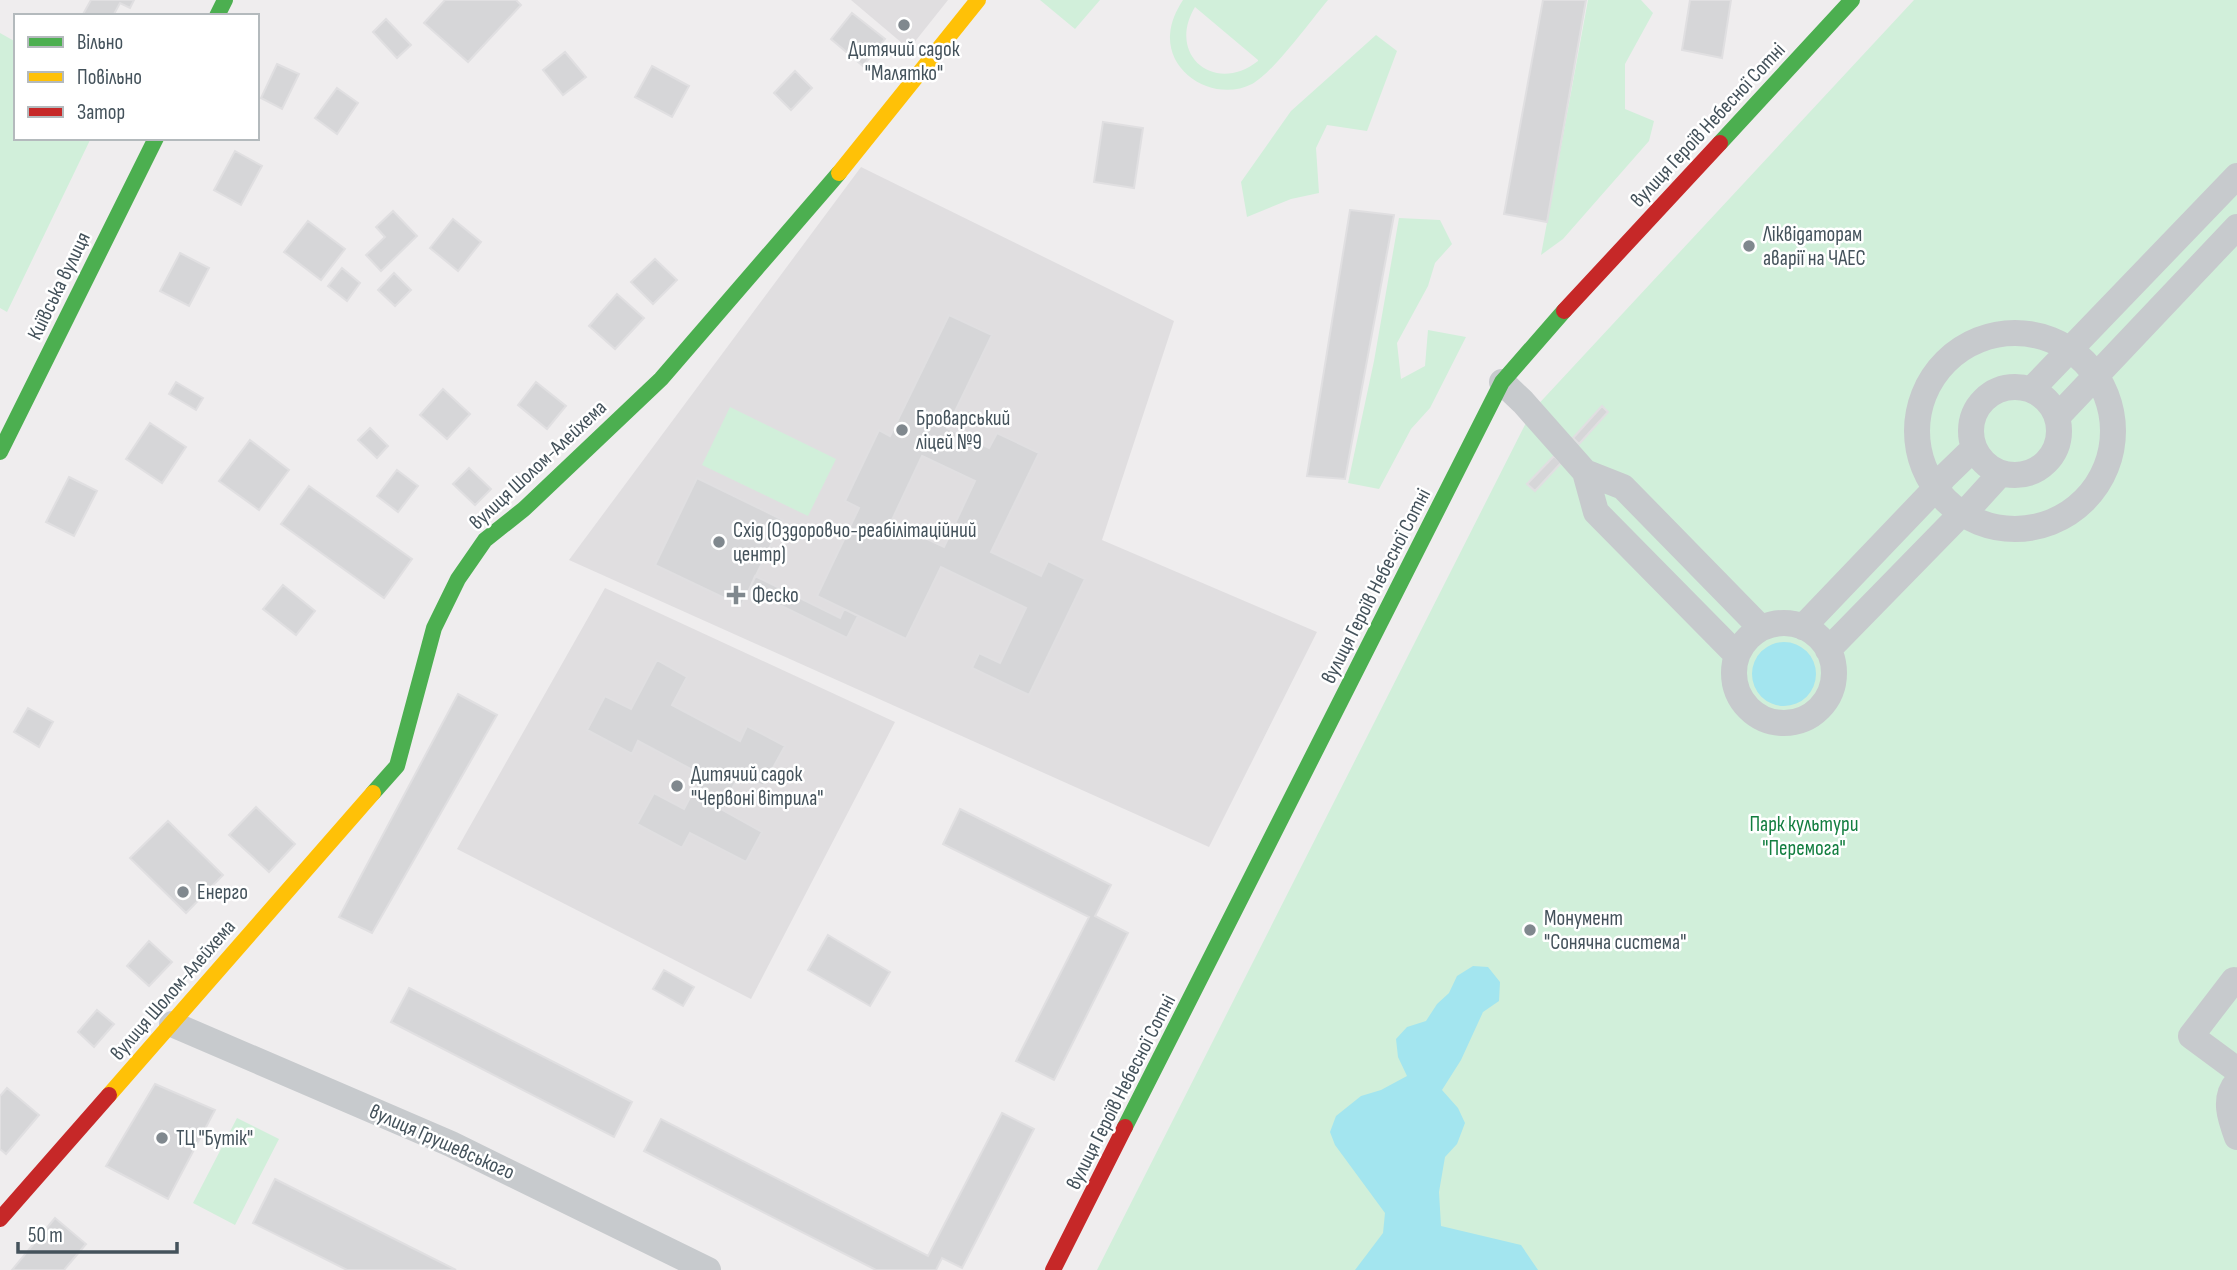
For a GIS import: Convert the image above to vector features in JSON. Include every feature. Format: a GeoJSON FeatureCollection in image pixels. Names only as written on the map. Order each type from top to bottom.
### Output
{"type":"FeatureCollection","features":[{"type":"Feature","properties":{"kind":"street","name":"вулиця Шолом-Алейхема"},"geometry":{"type":"LineString","coordinates":[[0,1219],[397,765],[434,628],[458,579],[485,540],[524,509],[661,379],[844,167],[978,0]]}},
{"type":"Feature","properties":{"kind":"street","name":"вулиця Героїв Небесної Сотні"},"geometry":{"type":"LineString","coordinates":[[1053,1270],[1502,383],[1563,312],[1852,0]]}},
{"type":"Feature","properties":{"kind":"street","name":"Київська вулиця"},"geometry":{"type":"LineString","coordinates":[[0,452],[155,140]]}},
{"type":"Feature","properties":{"kind":"street"},"geometry":{"type":"LineString","coordinates":[[2031,390],[2237,176]]}},
{"type":"Feature","properties":{"kind":"street"},"geometry":{"type":"LineString","coordinates":[[2057,417],[2237,227]]}},
{"type":"Feature","properties":{"kind":"street"},"geometry":{"type":"LineString","coordinates":[[1998,334],[2030,334],[2046,338],[2070,350],[2087,363],[2096,375],[2111,407],[2113,441],[2105,474],[2084,502],[2056,521],[2023,530],[1989,527],[1961,514],[1936,489],[1925,472],[1919,456],[1917,424],[1924,392],[1942,365],[1967,345],[1998,334]]}},
{"type":"Feature","properties":{"kind":"street"},"geometry":{"type":"LineString","coordinates":[[1502,383],[1585,472],[1623,487],[1761,628]]}},
{"type":"Feature","properties":{"kind":"street"},"geometry":{"type":"LineString","coordinates":[[2020,387],[2031,390],[2046,399],[2057,417],[2059,435],[2055,449],[2038,469],[2025,474],[2001,473],[1988,467],[1973,448],[1970,433],[1972,418],[1985,398],[2006,388],[2020,387]]}},
{"type":"Feature","properties":{"kind":"street"},"geometry":{"type":"LineString","coordinates":[[1803,627],[1973,448]]}},
{"type":"Feature","properties":{"kind":"street"},"geometry":{"type":"LineString","coordinates":[[1585,472],[1596,512],[1737,655]]}},
{"type":"Feature","properties":{"kind":"street"},"geometry":{"type":"LineString","coordinates":[[1828,650],[2001,473]]}},
{"type":"Feature","properties":{"kind":"street"},"geometry":{"type":"LineString","coordinates":[[1784,623],[1803,627],[1815,633],[1828,650],[1834,670],[1829,695],[1814,714],[1790,723],[1765,720],[1745,705],[1734,684],[1733,667],[1747,638],[1761,628],[1784,623]]}},
{"type":"Feature","properties":{"kind":"street"},"geometry":{"type":"LineString","coordinates":[[2237,984],[2234,981],[2190,1036],[2237,1070]]}},
{"type":"Feature","properties":{"kind":"street","name":"вулиця Грушевського"},"geometry":{"type":"LineString","coordinates":[[172,1024],[451,1144],[708,1270]]}},
{"type":"Feature","properties":{"kind":"street"},"geometry":{"type":"LineString","coordinates":[[2237,1082],[2231,1089],[2228,1113],[2237,1137]]}},
{"type":"Feature","properties":{"kind":"shaded area","name":"Дитячий садок \"Малятко\""},"geometry":{"type":"Polygon","coordinates":[[[851,0],[948,0],[909,49],[851,0]]]}},
{"type":"Feature","properties":{"kind":"shaded area","name":"Броварський ліцей №9"},"geometry":{"type":"Polygon","coordinates":[[[861,167],[1174,321],[1102,540],[1317,632],[1209,847],[569,560],[861,167]]]}},
{"type":"Feature","properties":{"kind":"shaded area","name":"Дитячий садок \"Червоні вітрила\""},"geometry":{"type":"Polygon","coordinates":[[[605,588],[895,722],[751,999],[457,849],[605,588]]]}},
{"type":"Feature","properties":{"kind":"green space"},"geometry":{"type":"Polygon","coordinates":[[[1040,0],[1100,0],[1075,29],[1040,0]]]}},
{"type":"Feature","properties":{"kind":"green space"},"geometry":{"type":"Polygon","coordinates":[[[1183,0],[1328,0],[1281,58],[1261,78],[1238,89],[1224,90],[1197,82],[1177,62],[1170,35],[1176,12],[1183,0]],[[1195,7],[1188,24],[1187,40],[1191,54],[1200,65],[1212,72],[1226,74],[1242,70],[1258,60],[1195,7]]]}},
{"type":"Feature","properties":{"kind":"green space"},"geometry":{"type":"Polygon","coordinates":[[[1588,0],[1641,0],[1653,13],[1625,64],[1625,109],[1654,121],[1649,141],[1563,239],[1541,255],[1588,0]]]}},
{"type":"Feature","properties":{"kind":"green space","name":"Парк культури \"Перемога\""},"geometry":{"type":"Polygon","coordinates":[[[1914,0],[2237,0],[2237,1270],[1097,1270],[1532,411],[1914,0]]]}},
{"type":"Feature","properties":{"kind":"green space"},"geometry":{"type":"Polygon","coordinates":[[[0,33],[14,41],[14,140],[90,140],[7,312],[0,308],[0,33]]]}},
{"type":"Feature","properties":{"kind":"green space"},"geometry":{"type":"Polygon","coordinates":[[[1376,35],[1397,51],[1367,131],[1327,125],[1316,148],[1319,193],[1291,199],[1247,217],[1241,182],[1291,111],[1376,35]]]}},
{"type":"Feature","properties":{"kind":"green space"},"geometry":{"type":"Polygon","coordinates":[[[1399,218],[1440,220],[1452,244],[1435,263],[1428,286],[1397,343],[1401,379],[1425,366],[1428,330],[1466,337],[1430,408],[1411,429],[1379,489],[1348,483],[1374,361],[1399,218]]]}},
{"type":"Feature","properties":{"kind":"green space"},"geometry":{"type":"Polygon","coordinates":[[[730,407],[836,459],[808,516],[702,465],[730,407]]]}},
{"type":"Feature","properties":{"kind":"green space"},"geometry":{"type":"Polygon","coordinates":[[[237,1118],[279,1139],[235,1225],[193,1203],[237,1118]]]}},
{"type":"Feature","properties":{"kind":"water"},"geometry":{"type":"Polygon","coordinates":[[[1778,642],[1790,642],[1807,651],[1814,662],[1814,686],[1807,697],[1790,706],[1778,706],[1766,701],[1757,692],[1752,680],[1752,668],[1757,656],[1766,647],[1778,642]]]}},
{"type":"Feature","properties":{"kind":"water"},"geometry":{"type":"Polygon","coordinates":[[[1473,966],[1488,967],[1500,982],[1499,1001],[1483,1012],[1461,1060],[1442,1090],[1458,1108],[1465,1123],[1457,1144],[1445,1157],[1439,1192],[1441,1226],[1521,1245],[1538,1270],[1355,1270],[1383,1233],[1385,1213],[1335,1145],[1330,1132],[1336,1116],[1361,1096],[1381,1090],[1407,1076],[1398,1057],[1396,1039],[1407,1027],[1426,1021],[1437,1004],[1449,993],[1457,976],[1473,966]]]}},
{"type":"Feature","properties":{"kind":"building"},"geometry":{"type":"Polygon","coordinates":[[[91,0],[134,0],[130,8],[120,3],[114,14],[83,14],[91,0]]]}},
{"type":"Feature","properties":{"kind":"building"},"geometry":{"type":"Polygon","coordinates":[[[445,0],[516,0],[521,5],[468,62],[424,23],[445,0]]]}},
{"type":"Feature","properties":{"kind":"building"},"geometry":{"type":"Polygon","coordinates":[[[1543,0],[1586,0],[1547,222],[1504,214],[1543,0]]]}},
{"type":"Feature","properties":{"kind":"building"},"geometry":{"type":"Polygon","coordinates":[[[1690,0],[1731,0],[1722,58],[1682,50],[1690,0]]]}},
{"type":"Feature","properties":{"kind":"building"},"geometry":{"type":"Polygon","coordinates":[[[852,13],[885,39],[863,66],[831,39],[852,13]]]}},
{"type":"Feature","properties":{"kind":"building"},"geometry":{"type":"Polygon","coordinates":[[[386,19],[411,45],[397,58],[373,32],[386,19]]]}},
{"type":"Feature","properties":{"kind":"building"},"geometry":{"type":"Polygon","coordinates":[[[565,52],[586,77],[563,95],[543,70],[565,52]]]}},
{"type":"Feature","properties":{"kind":"building"},"geometry":{"type":"Polygon","coordinates":[[[277,64],[299,74],[282,109],[261,98],[277,64]]]}},
{"type":"Feature","properties":{"kind":"building"},"geometry":{"type":"Polygon","coordinates":[[[652,66],[689,86],[672,117],[635,97],[652,66]]]}},
{"type":"Feature","properties":{"kind":"building"},"geometry":{"type":"Polygon","coordinates":[[[795,71],[812,88],[791,110],[774,93],[795,71]]]}},
{"type":"Feature","properties":{"kind":"building"},"geometry":{"type":"Polygon","coordinates":[[[337,88],[358,103],[337,134],[315,118],[337,88]]]}},
{"type":"Feature","properties":{"kind":"building"},"geometry":{"type":"Polygon","coordinates":[[[1103,122],[1143,128],[1134,188],[1094,182],[1103,122]]]}},
{"type":"Feature","properties":{"kind":"building"},"geometry":{"type":"Polygon","coordinates":[[[235,151],[262,166],[241,205],[214,190],[235,151]]]}},
{"type":"Feature","properties":{"kind":"building"},"geometry":{"type":"Polygon","coordinates":[[[1350,210],[1394,215],[1345,479],[1307,476],[1350,210]]]}},
{"type":"Feature","properties":{"kind":"building"},"geometry":{"type":"Polygon","coordinates":[[[393,211],[417,236],[381,271],[366,255],[385,237],[376,227],[393,211]]]}},
{"type":"Feature","properties":{"kind":"building"},"geometry":{"type":"Polygon","coordinates":[[[453,219],[481,242],[458,271],[430,248],[453,219]]]}},
{"type":"Feature","properties":{"kind":"building"},"geometry":{"type":"Polygon","coordinates":[[[308,221],[345,249],[321,280],[284,252],[308,221]]]}},
{"type":"Feature","properties":{"kind":"building"},"geometry":{"type":"Polygon","coordinates":[[[180,253],[209,268],[189,306],[160,291],[180,253]]]}},
{"type":"Feature","properties":{"kind":"building"},"geometry":{"type":"Polygon","coordinates":[[[655,259],[677,280],[653,304],[631,282],[655,259]]]}},
{"type":"Feature","properties":{"kind":"building"},"geometry":{"type":"Polygon","coordinates":[[[342,268],[360,283],[347,301],[328,286],[342,268]]]}},
{"type":"Feature","properties":{"kind":"building"},"geometry":{"type":"Polygon","coordinates":[[[394,273],[411,290],[395,306],[378,290],[394,273]]]}},
{"type":"Feature","properties":{"kind":"building"},"geometry":{"type":"Polygon","coordinates":[[[617,294],[644,318],[615,349],[589,326],[617,294]]]}},
{"type":"Feature","properties":{"kind":"building"},"geometry":{"type":"Polygon","coordinates":[[[949,315],[992,335],[947,428],[989,448],[997,433],[1039,453],[991,552],[1041,576],[1048,561],[1085,579],[1029,695],[972,668],[979,653],[1000,663],[1026,608],[941,567],[906,639],[817,596],[859,508],[845,501],[879,430],[890,436],[949,315]],[[922,456],[891,522],[944,547],[975,481],[922,456]]]}},
{"type":"Feature","properties":{"kind":"building"},"geometry":{"type":"Polygon","coordinates":[[[176,382],[203,398],[196,410],[169,394],[176,382]]]}},
{"type":"Feature","properties":{"kind":"building"},"geometry":{"type":"Polygon","coordinates":[[[536,382],[566,406],[547,429],[518,405],[536,382]]]}},
{"type":"Feature","properties":{"kind":"building"},"geometry":{"type":"Polygon","coordinates":[[[443,389],[470,414],[447,439],[420,415],[443,389]]]}},
{"type":"Feature","properties":{"kind":"building"},"geometry":{"type":"Polygon","coordinates":[[[1602,406],[1608,412],[1579,444],[1573,438],[1602,406]]]}},
{"type":"Feature","properties":{"kind":"building"},"geometry":{"type":"Polygon","coordinates":[[[150,423],[186,447],[162,483],[126,459],[150,423]]]}},
{"type":"Feature","properties":{"kind":"building"},"geometry":{"type":"Polygon","coordinates":[[[370,428],[388,446],[377,458],[358,440],[370,428]]]}},
{"type":"Feature","properties":{"kind":"building"},"geometry":{"type":"Polygon","coordinates":[[[250,440],[289,470],[259,510],[219,481],[250,440]]]}},
{"type":"Feature","properties":{"kind":"building"},"geometry":{"type":"Polygon","coordinates":[[[1554,456],[1561,463],[1535,491],[1527,484],[1554,456]]]}},
{"type":"Feature","properties":{"kind":"building"},"geometry":{"type":"Polygon","coordinates":[[[469,468],[491,489],[475,505],[453,484],[469,468]]]}},
{"type":"Feature","properties":{"kind":"building"},"geometry":{"type":"Polygon","coordinates":[[[397,470],[418,486],[398,512],[377,496],[397,470]]]}},
{"type":"Feature","properties":{"kind":"building"},"geometry":{"type":"Polygon","coordinates":[[[69,477],[97,491],[74,536],[46,522],[69,477]]]}},
{"type":"Feature","properties":{"kind":"building","name":"Схід (Оздоровчо-реабілітаційний центр)"},"geometry":{"type":"Polygon","coordinates":[[[697,478],[783,520],[741,606],[655,565],[697,478]]]}},
{"type":"Feature","properties":{"kind":"building"},"geometry":{"type":"Polygon","coordinates":[[[309,486],[412,559],[384,598],[281,524],[309,486]]]}},
{"type":"Feature","properties":{"kind":"building"},"geometry":{"type":"Polygon","coordinates":[[[755,576],[840,618],[844,609],[858,616],[847,638],[749,590],[755,576]]]}},
{"type":"Feature","properties":{"kind":"building"},"geometry":{"type":"Polygon","coordinates":[[[283,585],[315,611],[296,635],[263,609],[283,585]]]}},
{"type":"Feature","properties":{"kind":"building"},"geometry":{"type":"Polygon","coordinates":[[[657,660],[687,677],[672,705],[740,741],[747,726],[785,746],[763,786],[740,774],[721,809],[762,832],[746,862],[690,833],[682,848],[637,824],[654,793],[684,809],[702,775],[638,741],[632,754],[587,730],[605,696],[631,709],[657,660]]]}},
{"type":"Feature","properties":{"kind":"building"},"geometry":{"type":"Polygon","coordinates":[[[458,694],[497,715],[372,933],[339,917],[458,694]]]}},
{"type":"Feature","properties":{"kind":"building"},"geometry":{"type":"Polygon","coordinates":[[[28,708],[53,722],[39,747],[14,732],[28,708]]]}},
{"type":"Feature","properties":{"kind":"building"},"geometry":{"type":"Polygon","coordinates":[[[256,807],[295,844],[269,872],[229,835],[256,807]]]}},
{"type":"Feature","properties":{"kind":"building"},"geometry":{"type":"Polygon","coordinates":[[[960,809],[1111,885],[1095,916],[1128,933],[1054,1080],[1016,1061],[1089,917],[943,844],[960,809]]]}},
{"type":"Feature","properties":{"kind":"building"},"geometry":{"type":"Polygon","coordinates":[[[168,821],[223,875],[186,913],[130,858],[168,821]]]}},
{"type":"Feature","properties":{"kind":"building"},"geometry":{"type":"Polygon","coordinates":[[[828,935],[890,972],[870,1006],[808,970],[828,935]]]}},
{"type":"Feature","properties":{"kind":"building"},"geometry":{"type":"Polygon","coordinates":[[[149,941],[172,962],[149,986],[127,966],[149,941]]]}},
{"type":"Feature","properties":{"kind":"building"},"geometry":{"type":"Polygon","coordinates":[[[664,970],[694,987],[683,1006],[653,989],[664,970]]]}},
{"type":"Feature","properties":{"kind":"building"},"geometry":{"type":"Polygon","coordinates":[[[409,988],[632,1102],[614,1137],[391,1022],[409,988]]]}},
{"type":"Feature","properties":{"kind":"building"},"geometry":{"type":"Polygon","coordinates":[[[97,1010],[114,1024],[94,1047],[78,1032],[97,1010]]]}},
{"type":"Feature","properties":{"kind":"building","name":"ТЦ \"Бутік\""},"geometry":{"type":"Polygon","coordinates":[[[155,1084],[215,1110],[168,1199],[106,1166],[155,1084]]]}},
{"type":"Feature","properties":{"kind":"building"},"geometry":{"type":"Polygon","coordinates":[[[7,1088],[39,1115],[6,1154],[0,1149],[0,1096],[7,1088]]]}},
{"type":"Feature","properties":{"kind":"building"},"geometry":{"type":"Polygon","coordinates":[[[1002,1113],[1034,1129],[962,1268],[942,1258],[936,1270],[876,1270],[644,1151],[661,1119],[928,1256],[1002,1113]]]}},
{"type":"Feature","properties":{"kind":"building"},"geometry":{"type":"Polygon","coordinates":[[[275,1179],[456,1270],[347,1270],[253,1223],[275,1179]]]}},
{"type":"Feature","properties":{"kind":"building"},"geometry":{"type":"Polygon","coordinates":[[[55,1218],[86,1244],[64,1270],[12,1270],[55,1218]]]}},
{"type":"Feature","properties":{"kind":"traffic: fast"},"geometry":{"type":"LineString","coordinates":[[218,14],[225,0]]}},
{"type":"Feature","properties":{"kind":"traffic: fast"},"geometry":{"type":"LineString","coordinates":[[1720,143],[1852,0]]}},
{"type":"Feature","properties":{"kind":"traffic: fast"},"geometry":{"type":"LineString","coordinates":[[0,452],[155,140]]}},
{"type":"Feature","properties":{"kind":"traffic: fast"},"geometry":{"type":"LineString","coordinates":[[373,793],[397,766],[434,628],[458,579],[485,540],[524,509],[661,379],[839,173]]}},
{"type":"Feature","properties":{"kind":"traffic: fast"},"geometry":{"type":"LineString","coordinates":[[1125,1127],[1502,382],[1564,311]]}},
{"type":"Feature","properties":{"kind":"traffic: slow"},"geometry":{"type":"LineString","coordinates":[[839,173],[978,0]]}},
{"type":"Feature","properties":{"kind":"traffic: slow"},"geometry":{"type":"LineString","coordinates":[[109,1095],[373,793]]}},
{"type":"Feature","properties":{"kind":"traffic: jam"},"geometry":{"type":"LineString","coordinates":[[1564,311],[1720,143]]}},
{"type":"Feature","properties":{"kind":"traffic: jam"},"geometry":{"type":"LineString","coordinates":[[0,1219],[109,1095]]}},
{"type":"Feature","properties":{"kind":"traffic: jam"},"geometry":{"type":"LineString","coordinates":[[1053,1270],[1125,1127]]}},
{"type":"Feature","properties":{"kind":"place","name":"Дитячий садок \"Малятко\""},"geometry":{"type":"Point","coordinates":[904,25]}},
{"type":"Feature","properties":{"kind":"place","name":"Ліквідаторам аварії на ЧАЕС"},"geometry":{"type":"Point","coordinates":[1749,246]}},
{"type":"Feature","properties":{"kind":"place","name":"Броварський ліцей №9"},"geometry":{"type":"Point","coordinates":[902,430]}},
{"type":"Feature","properties":{"kind":"place","name":"Схід (Оздоровчо-реабілітаційний центр)"},"geometry":{"type":"Point","coordinates":[719,542]}},
{"type":"Feature","properties":{"kind":"place","name":"Феско"},"geometry":{"type":"Point","coordinates":[736,595]}},
{"type":"Feature","properties":{"kind":"place","name":"Дитячий садок \"Червоні вітрила\""},"geometry":{"type":"Point","coordinates":[677,786]}},
{"type":"Feature","properties":{"kind":"place","name":"Енерго"},"geometry":{"type":"Point","coordinates":[183,892]}},
{"type":"Feature","properties":{"kind":"place","name":"Монумент \"Сонячна система\""},"geometry":{"type":"Point","coordinates":[1530,930]}},
{"type":"Feature","properties":{"kind":"place","name":"ТЦ \"Бутік\""},"geometry":{"type":"Point","coordinates":[162,1138]}}]}
